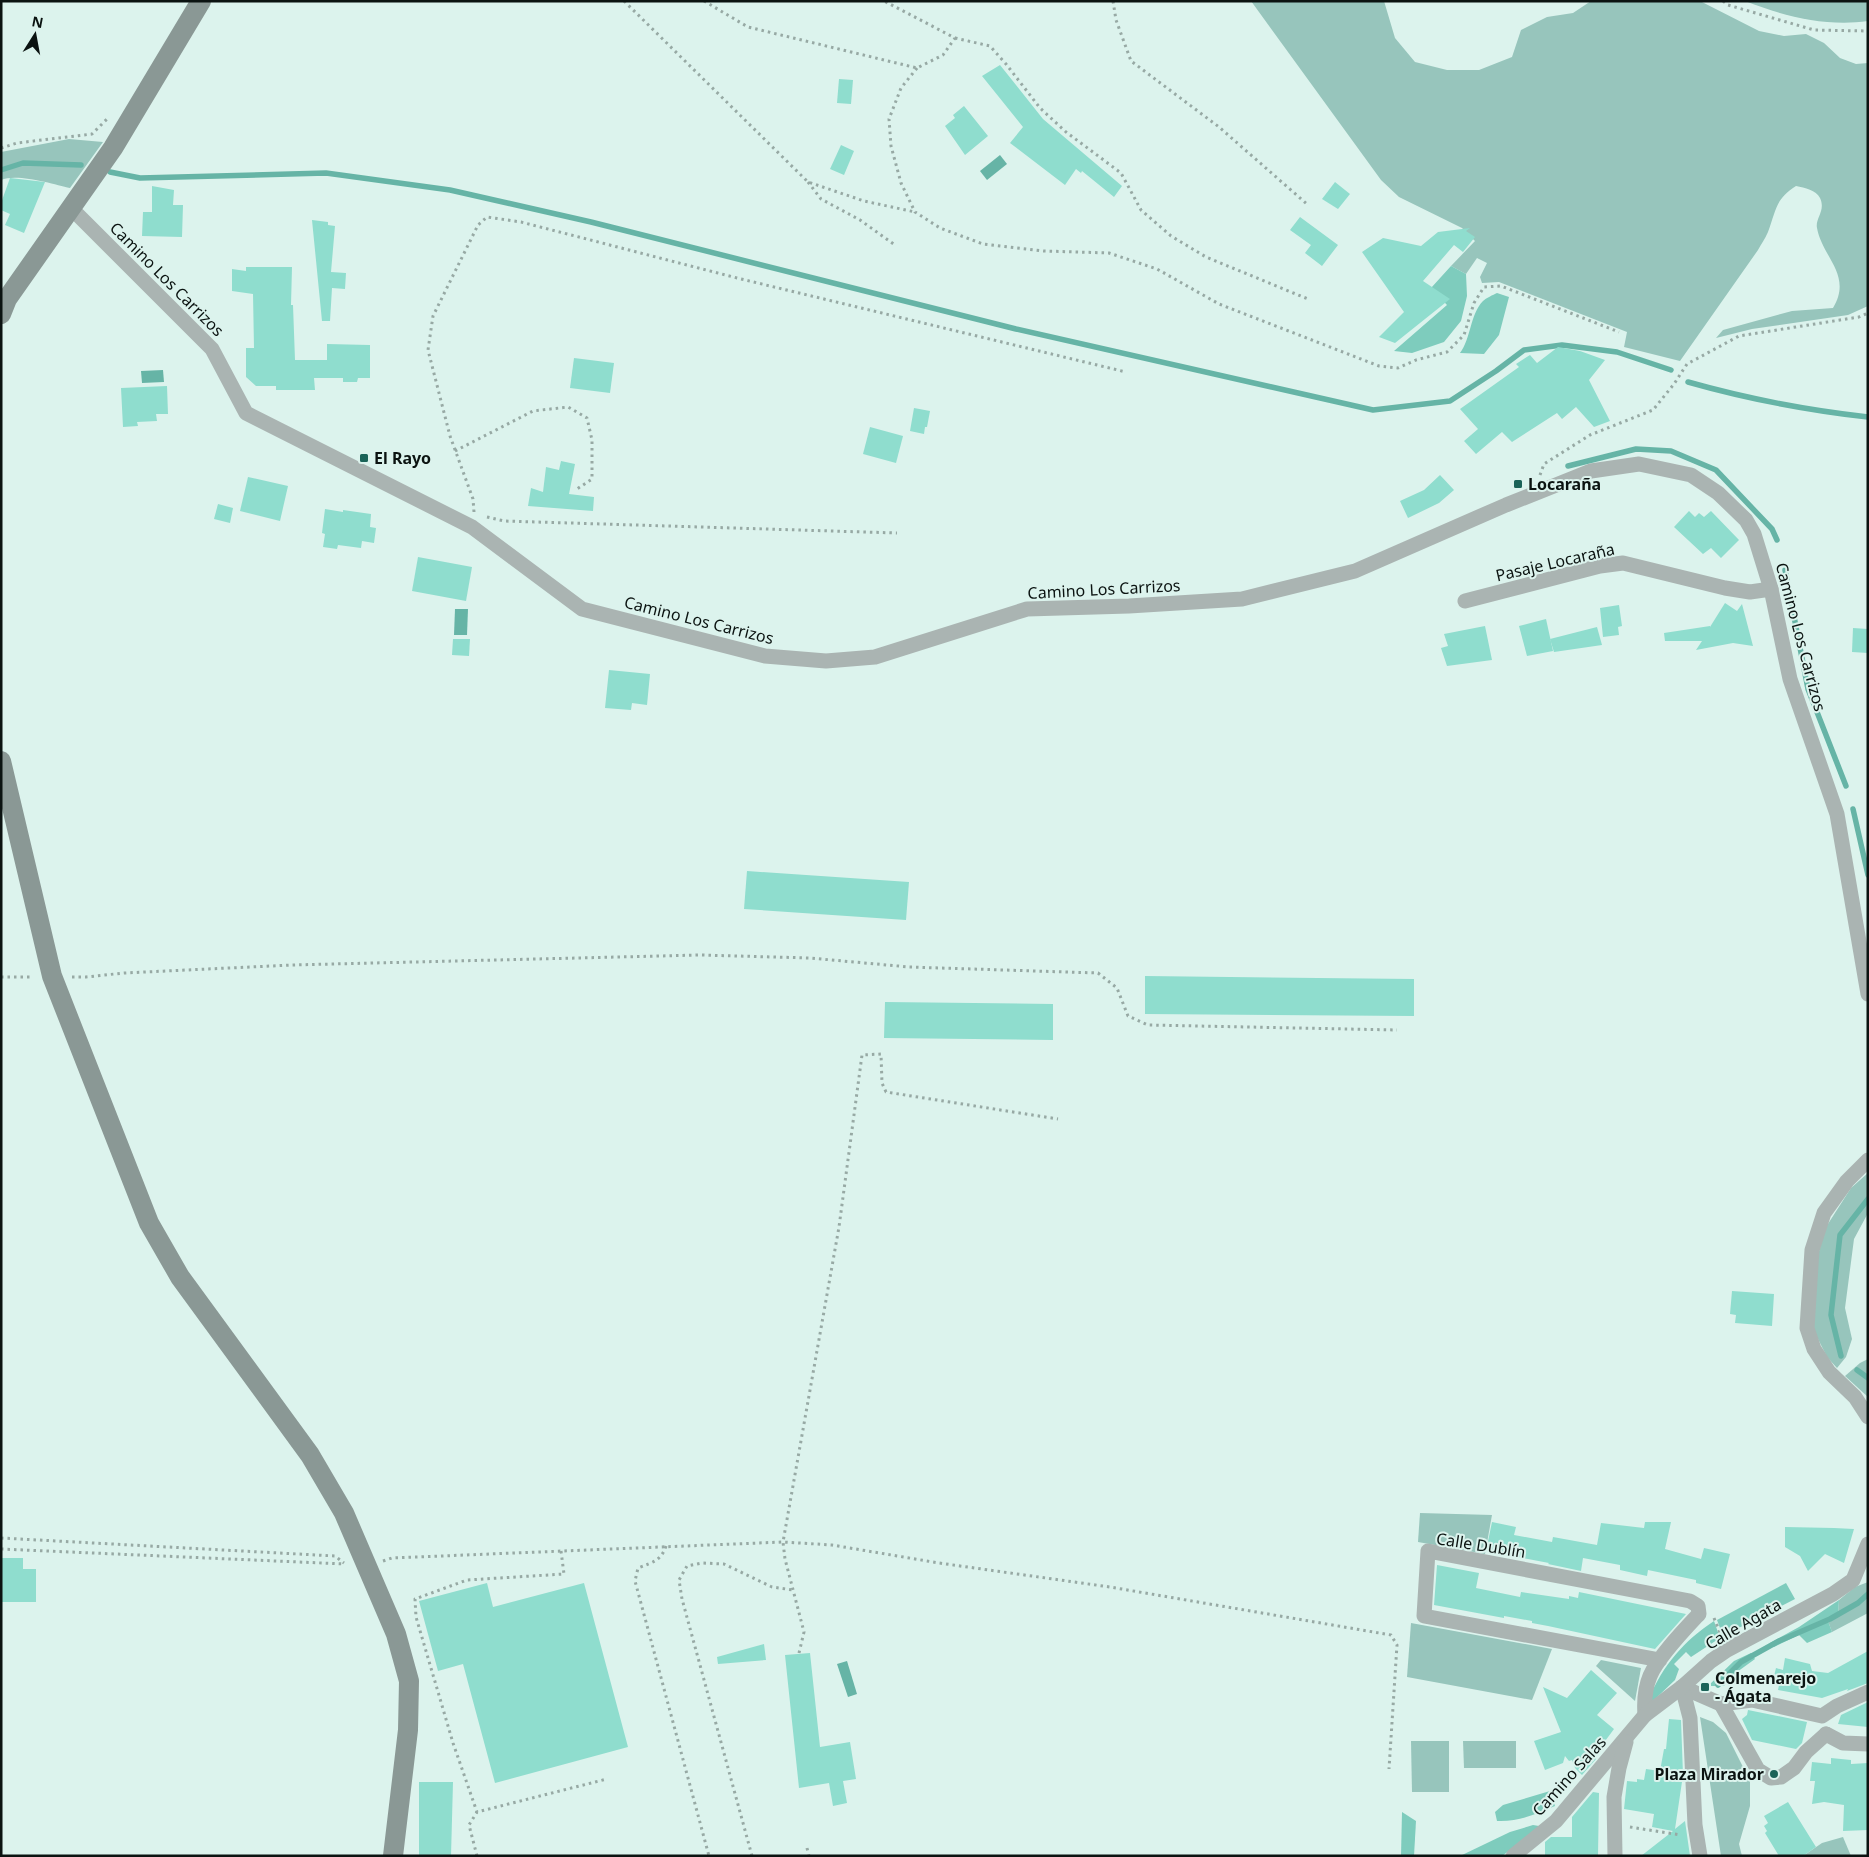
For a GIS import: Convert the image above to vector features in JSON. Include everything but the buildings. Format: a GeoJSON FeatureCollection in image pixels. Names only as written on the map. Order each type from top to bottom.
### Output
{"type":"FeatureCollection","features":[{"type":"Feature","properties":{"kind":"street"},"geometry":{"type":"LineString","coordinates":[[1,314],[7,299],[113,148],[202,1]]}},
{"type":"Feature","properties":{"kind":"street","name":"Camino Los Carrizos"},"geometry":{"type":"LineString","coordinates":[[71,208],[212,349],[246,412],[473,521],[582,609],[765,656],[826,661],[875,658],[1027,609],[1129,606],[1242,599],[1355,571],[1591,471],[1638,464],[1691,475],[1718,494],[1746,520],[1754,534],[1771,589],[1790,679],[1837,814],[1868,994]]}},
{"type":"Feature","properties":{"kind":"street","name":"Pasaje Locaraña"},"geometry":{"type":"LineString","coordinates":[[1465,601],[1600,566],[1623,563],[1725,588],[1750,592],[1771,589]]}},
{"type":"Feature","properties":{"kind":"street"},"geometry":{"type":"LineString","coordinates":[[1,760],[52,976],[149,1223],[180,1277],[310,1455],[344,1513],[396,1634],[409,1681],[408,1730],[393,1856]]}},
{"type":"Feature","properties":{"kind":"street"},"geometry":{"type":"LineString","coordinates":[[1868,1160],[1847,1181],[1824,1213],[1812,1250],[1807,1328],[1814,1349],[1829,1372],[1855,1396],[1868,1417]]}},
{"type":"Feature","properties":{"kind":"street"},"geometry":{"type":"LineString","coordinates":[[1863,1567],[1868,1544]]}},
{"type":"Feature","properties":{"kind":"street","name":"Calle Dublín"},"geometry":{"type":"LineString","coordinates":[[1645,1715],[1644,1700],[1650,1676],[1660,1660],[1698,1614],[1698,1606],[1690,1601],[1428,1551],[1424,1616],[1660,1660]]}},
{"type":"Feature","properties":{"kind":"street","name":"Calle Agata"},"geometry":{"type":"LineString","coordinates":[[1645,1715],[1726,1650],[1832,1594],[1853,1580],[1863,1567]]}},
{"type":"Feature","properties":{"kind":"street"},"geometry":{"type":"LineString","coordinates":[[1682,1687],[1720,1704],[1752,1700],[1822,1716],[1837,1706],[1868,1692]]}},
{"type":"Feature","properties":{"kind":"street"},"geometry":{"type":"LineString","coordinates":[[1682,1687],[1690,1718],[1696,1825],[1700,1856]]}},
{"type":"Feature","properties":{"kind":"street"},"geometry":{"type":"LineString","coordinates":[[1720,1704],[1758,1770],[1771,1778],[1781,1777],[1794,1768],[1806,1752],[1826,1734]]}},
{"type":"Feature","properties":{"kind":"street","name":"Camino Salas"},"geometry":{"type":"LineString","coordinates":[[1513,1856],[1556,1821],[1645,1715]]}},
{"type":"Feature","properties":{"kind":"street"},"geometry":{"type":"LineString","coordinates":[[1822,1716],[1826,1734],[1843,1743],[1868,1744]]}},
{"type":"Feature","properties":{"kind":"street"},"geometry":{"type":"LineString","coordinates":[[1615,1856],[1614,1797],[1619,1768],[1628,1736]]}},
{"type":"Feature","properties":{"kind":"street"},"geometry":{"type":"LineString","coordinates":[[1586,1785],[1598,1782],[1607,1786],[1614,1797]]}},
{"type":"Feature","properties":{"kind":"path"},"geometry":{"type":"LineString","coordinates":[[624,1],[808,182],[821,199],[860,220],[895,245]]}},
{"type":"Feature","properties":{"kind":"path"},"geometry":{"type":"LineString","coordinates":[[704,1],[748,27],[917,68]]}},
{"type":"Feature","properties":{"kind":"path"},"geometry":{"type":"LineString","coordinates":[[884,1],[955,38],[990,46],[1040,108],[1066,132],[1121,173],[1141,210],[1171,236],[1206,257],[1308,298]]}},
{"type":"Feature","properties":{"kind":"path"},"geometry":{"type":"LineString","coordinates":[[1113,1],[1116,20],[1131,61],[1219,127],[1308,205]]}},
{"type":"Feature","properties":{"kind":"path"},"geometry":{"type":"LineString","coordinates":[[1723,1],[1728,5],[1814,30],[1868,31]]}},
{"type":"Feature","properties":{"kind":"path"},"geometry":{"type":"LineString","coordinates":[[915,212],[901,183],[891,146],[889,119],[901,88],[917,68],[943,55],[955,38]]}},
{"type":"Feature","properties":{"kind":"path"},"geometry":{"type":"LineString","coordinates":[[1,148],[17,143],[92,134],[109,117]]}},
{"type":"Feature","properties":{"kind":"path"},"geometry":{"type":"LineString","coordinates":[[808,182],[864,201],[915,212],[940,228],[983,244],[1044,250],[1109,253],[1157,269],[1219,304],[1379,366],[1398,368],[1416,360],[1447,352],[1464,335],[1474,303],[1484,287],[1501,286],[1619,332]]}},
{"type":"Feature","properties":{"kind":"path"},"geometry":{"type":"LineString","coordinates":[[897,533],[473,521],[473,500],[456,451],[428,350],[432,316],[478,225],[486,217],[521,222],[737,278],[1126,372]]}},
{"type":"Feature","properties":{"kind":"path"},"geometry":{"type":"LineString","coordinates":[[1533,494],[1544,464],[1590,435],[1653,410],[1687,364],[1739,336],[1859,317],[1868,313]]}},
{"type":"Feature","properties":{"kind":"path"},"geometry":{"type":"LineString","coordinates":[[456,451],[533,411],[568,407],[587,418],[592,440],[592,479],[577,489]]}},
{"type":"Feature","properties":{"kind":"path"},"geometry":{"type":"LineString","coordinates":[[86,977],[124,973],[292,965],[700,955],[810,958],[909,967],[1098,973],[1117,988],[1128,1016],[1148,1025],[1397,1030]]}},
{"type":"Feature","properties":{"kind":"path"},"geometry":{"type":"LineString","coordinates":[[1,977],[15,977]]}},
{"type":"Feature","properties":{"kind":"path"},"geometry":{"type":"LineString","coordinates":[[799,1653],[804,1632],[783,1542],[839,1227],[862,1055],[881,1054],[882,1083],[886,1092],[1058,1119]]}},
{"type":"Feature","properties":{"kind":"path"},"geometry":{"type":"LineString","coordinates":[[1,1538],[335,1556]]}},
{"type":"Feature","properties":{"kind":"path"},"geometry":{"type":"LineString","coordinates":[[392,1558],[783,1542],[832,1546],[939,1564],[1110,1587],[1391,1635],[1397,1645],[1389,1769]]}},
{"type":"Feature","properties":{"kind":"path"},"geometry":{"type":"LineString","coordinates":[[666,1546],[663,1556],[638,1568],[634,1581],[709,1856]]}},
{"type":"Feature","properties":{"kind":"path"},"geometry":{"type":"LineString","coordinates":[[1,1549],[346,1564]]}},
{"type":"Feature","properties":{"kind":"path"},"geometry":{"type":"LineString","coordinates":[[477,1812],[453,1744],[416,1617],[416,1599],[467,1580],[564,1574],[561,1552]]}},
{"type":"Feature","properties":{"kind":"path"},"geometry":{"type":"LineString","coordinates":[[752,1856],[682,1599],[679,1580],[687,1566],[724,1564],[772,1587],[793,1590]]}},
{"type":"Feature","properties":{"kind":"path"},"geometry":{"type":"LineString","coordinates":[[1715,1620],[1718,1628]]}},
{"type":"Feature","properties":{"kind":"path"},"geometry":{"type":"LineString","coordinates":[[477,1856],[469,1825],[477,1812],[607,1779]]}},
{"type":"Feature","properties":{"kind":"path"},"geometry":{"type":"LineString","coordinates":[[1614,1825],[1672,1834]]}},
{"type":"Feature","properties":{"kind":"path"},"geometry":{"type":"LineString","coordinates":[[807,1848],[809,1856]]}},
{"type":"Feature","properties":{"kind":"shaded area"},"geometry":{"type":"Polygon","coordinates":[[[1251,1],[1384,1],[1395,38],[1415,62],[1447,70],[1479,70],[1512,57],[1521,30],[1547,17],[1573,13],[1591,1],[1700,1],[1759,31],[1784,36],[1806,34],[1824,43],[1840,58],[1856,64],[1868,63],[1868,306],[1848,315],[1752,329],[1716,338],[1723,330],[1792,311],[1833,308],[1840,286],[1838,276],[1824,248],[1817,228],[1822,203],[1816,193],[1796,186],[1780,201],[1768,232],[1758,250],[1680,361],[1624,347],[1627,332],[1499,282],[1482,283],[1480,277],[1487,263],[1477,258],[1466,274],[1451,266],[1475,241],[1462,228],[1399,197],[1381,180],[1251,1]]]}},
{"type":"Feature","properties":{"kind":"shaded area"},"geometry":{"type":"Polygon","coordinates":[[[1745,1],[1868,1],[1868,21],[1836,23],[1805,19],[1745,1]]]}},
{"type":"Feature","properties":{"kind":"shaded area"},"geometry":{"type":"Polygon","coordinates":[[[69,139],[103,142],[70,188],[25,178],[1,180],[1,152],[69,139]]]}},
{"type":"Feature","properties":{"kind":"shaded area"},"geometry":{"type":"Polygon","coordinates":[[[1000,155],[1007,164],[987,180],[980,171],[1000,155]]]}},
{"type":"Feature","properties":{"kind":"shaded area"},"geometry":{"type":"Polygon","coordinates":[[[1451,266],[1466,274],[1467,296],[1461,321],[1444,342],[1412,353],[1394,351],[1447,305],[1431,288],[1451,266]]]}},
{"type":"Feature","properties":{"kind":"shaded area"},"geometry":{"type":"Polygon","coordinates":[[[1497,293],[1509,297],[1499,335],[1484,354],[1460,353],[1479,306],[1484,300],[1497,293]]]}},
{"type":"Feature","properties":{"kind":"shaded area"},"geometry":{"type":"Polygon","coordinates":[[[163,370],[164,382],[142,383],[141,371],[163,370]]]}},
{"type":"Feature","properties":{"kind":"shaded area"},"geometry":{"type":"Polygon","coordinates":[[[455,609],[468,609],[467,635],[454,635],[455,609]]]}},
{"type":"Feature","properties":{"kind":"shaded area"},"geometry":{"type":"Polygon","coordinates":[[[1868,1173],[1868,1213],[1854,1239],[1845,1308],[1852,1339],[1846,1357],[1837,1368],[1827,1357],[1813,1329],[1817,1258],[1826,1227],[1851,1188],[1868,1173]]]}},
{"type":"Feature","properties":{"kind":"shaded area"},"geometry":{"type":"Polygon","coordinates":[[[1868,1359],[1868,1397],[1845,1376],[1860,1363],[1868,1359]]]}},
{"type":"Feature","properties":{"kind":"shaded area"},"geometry":{"type":"Polygon","coordinates":[[[1420,1513],[1492,1515],[1485,1554],[1418,1542],[1420,1513]]]}},
{"type":"Feature","properties":{"kind":"shaded area"},"geometry":{"type":"Polygon","coordinates":[[[1868,1582],[1868,1613],[1832,1632],[1828,1621],[1838,1614],[1839,1600],[1855,1587],[1868,1582]]]}},
{"type":"Feature","properties":{"kind":"shaded area"},"geometry":{"type":"Polygon","coordinates":[[[1786,1583],[1795,1599],[1723,1636],[1717,1620],[1786,1583]]]}},
{"type":"Feature","properties":{"kind":"shaded area"},"geometry":{"type":"Polygon","coordinates":[[[1839,1600],[1838,1614],[1828,1621],[1832,1632],[1807,1643],[1799,1635],[1774,1647],[1770,1643],[1799,1627],[1839,1600]]]}},
{"type":"Feature","properties":{"kind":"shaded area"},"geometry":{"type":"Polygon","coordinates":[[[1714,1621],[1720,1638],[1691,1657],[1686,1652],[1674,1664],[1679,1669],[1675,1680],[1653,1701],[1649,1699],[1668,1665],[1684,1645],[1714,1621]]]}},
{"type":"Feature","properties":{"kind":"shaded area"},"geometry":{"type":"Polygon","coordinates":[[[1411,1623],[1552,1649],[1532,1700],[1407,1677],[1411,1623]]]}},
{"type":"Feature","properties":{"kind":"shaded area"},"geometry":{"type":"Polygon","coordinates":[[[1751,1653],[1755,1659],[1737,1672],[1724,1686],[1708,1686],[1734,1661],[1751,1653]]]}},
{"type":"Feature","properties":{"kind":"shaded area"},"geometry":{"type":"Polygon","coordinates":[[[1601,1660],[1641,1668],[1635,1701],[1596,1666],[1601,1660]]]}},
{"type":"Feature","properties":{"kind":"shaded area"},"geometry":{"type":"Polygon","coordinates":[[[847,1661],[857,1694],[848,1697],[837,1664],[847,1661]]]}},
{"type":"Feature","properties":{"kind":"shaded area"},"geometry":{"type":"Polygon","coordinates":[[[1700,1717],[1713,1722],[1726,1733],[1750,1781],[1750,1806],[1739,1844],[1742,1856],[1721,1856],[1700,1717]]]}},
{"type":"Feature","properties":{"kind":"shaded area"},"geometry":{"type":"Polygon","coordinates":[[[1411,1741],[1449,1741],[1449,1792],[1412,1792],[1411,1741]]]}},
{"type":"Feature","properties":{"kind":"shaded area"},"geometry":{"type":"Polygon","coordinates":[[[1463,1741],[1516,1741],[1516,1768],[1464,1768],[1463,1741]]]}},
{"type":"Feature","properties":{"kind":"shaded area"},"geometry":{"type":"Polygon","coordinates":[[[1550,1791],[1555,1806],[1520,1819],[1497,1821],[1495,1812],[1503,1805],[1550,1791]]]}},
{"type":"Feature","properties":{"kind":"shaded area"},"geometry":{"type":"Polygon","coordinates":[[[1402,1812],[1416,1821],[1414,1856],[1401,1856],[1402,1812]]]}},
{"type":"Feature","properties":{"kind":"shaded area"},"geometry":{"type":"Polygon","coordinates":[[[1533,1825],[1539,1826],[1539,1829],[1502,1856],[1460,1856],[1510,1832],[1533,1825]]]}},
{"type":"Feature","properties":{"kind":"shaded area"},"geometry":{"type":"Polygon","coordinates":[[[1843,1837],[1851,1856],[1803,1856],[1822,1843],[1843,1837]]]}},
{"type":"Feature","properties":{"kind":"waterway"},"geometry":{"type":"LineString","coordinates":[[1,170],[23,163],[81,165]]}},
{"type":"Feature","properties":{"kind":"waterway"},"geometry":{"type":"LineString","coordinates":[[110,172],[140,178],[326,173],[450,190],[591,222],[1016,329],[1373,410],[1450,401],[1524,350],[1562,345],[1617,352],[1671,370]]}},
{"type":"Feature","properties":{"kind":"waterway"},"geometry":{"type":"LineString","coordinates":[[1688,382],[1777,403],[1868,417]]}},
{"type":"Feature","properties":{"kind":"waterway"},"geometry":{"type":"LineString","coordinates":[[1568,466],[1636,449],[1671,451],[1716,470],[1772,529],[1777,540]]}},
{"type":"Feature","properties":{"kind":"waterway"},"geometry":{"type":"LineString","coordinates":[[1785,570],[1808,689],[1846,786]]}},
{"type":"Feature","properties":{"kind":"waterway"},"geometry":{"type":"LineString","coordinates":[[1853,809],[1868,875]]}},
{"type":"Feature","properties":{"kind":"waterway"},"geometry":{"type":"LineString","coordinates":[[1841,1356],[1831,1315],[1840,1235],[1868,1199]]}},
{"type":"Feature","properties":{"kind":"waterway"},"geometry":{"type":"LineString","coordinates":[[1857,1370],[1868,1378]]}},
{"type":"Feature","properties":{"kind":"waterway"},"geometry":{"type":"LineString","coordinates":[[1718,1685],[1741,1662],[1779,1641],[1830,1619],[1858,1603],[1868,1594]]}},
{"type":"Feature","properties":{"kind":"place","name":"El Rayo"},"geometry":{"type":"Point","coordinates":[364,458]}},
{"type":"Feature","properties":{"kind":"place","name":"Locaraña"},"geometry":{"type":"Point","coordinates":[1518,484]}},
{"type":"Feature","properties":{"kind":"place","name":"Colmenarejo - Ágata"},"geometry":{"type":"Point","coordinates":[1705,1687]}},
{"type":"Feature","properties":{"kind":"place","name":"Plaza Mirador"},"geometry":{"type":"Point","coordinates":[1774,1774]}}]}
